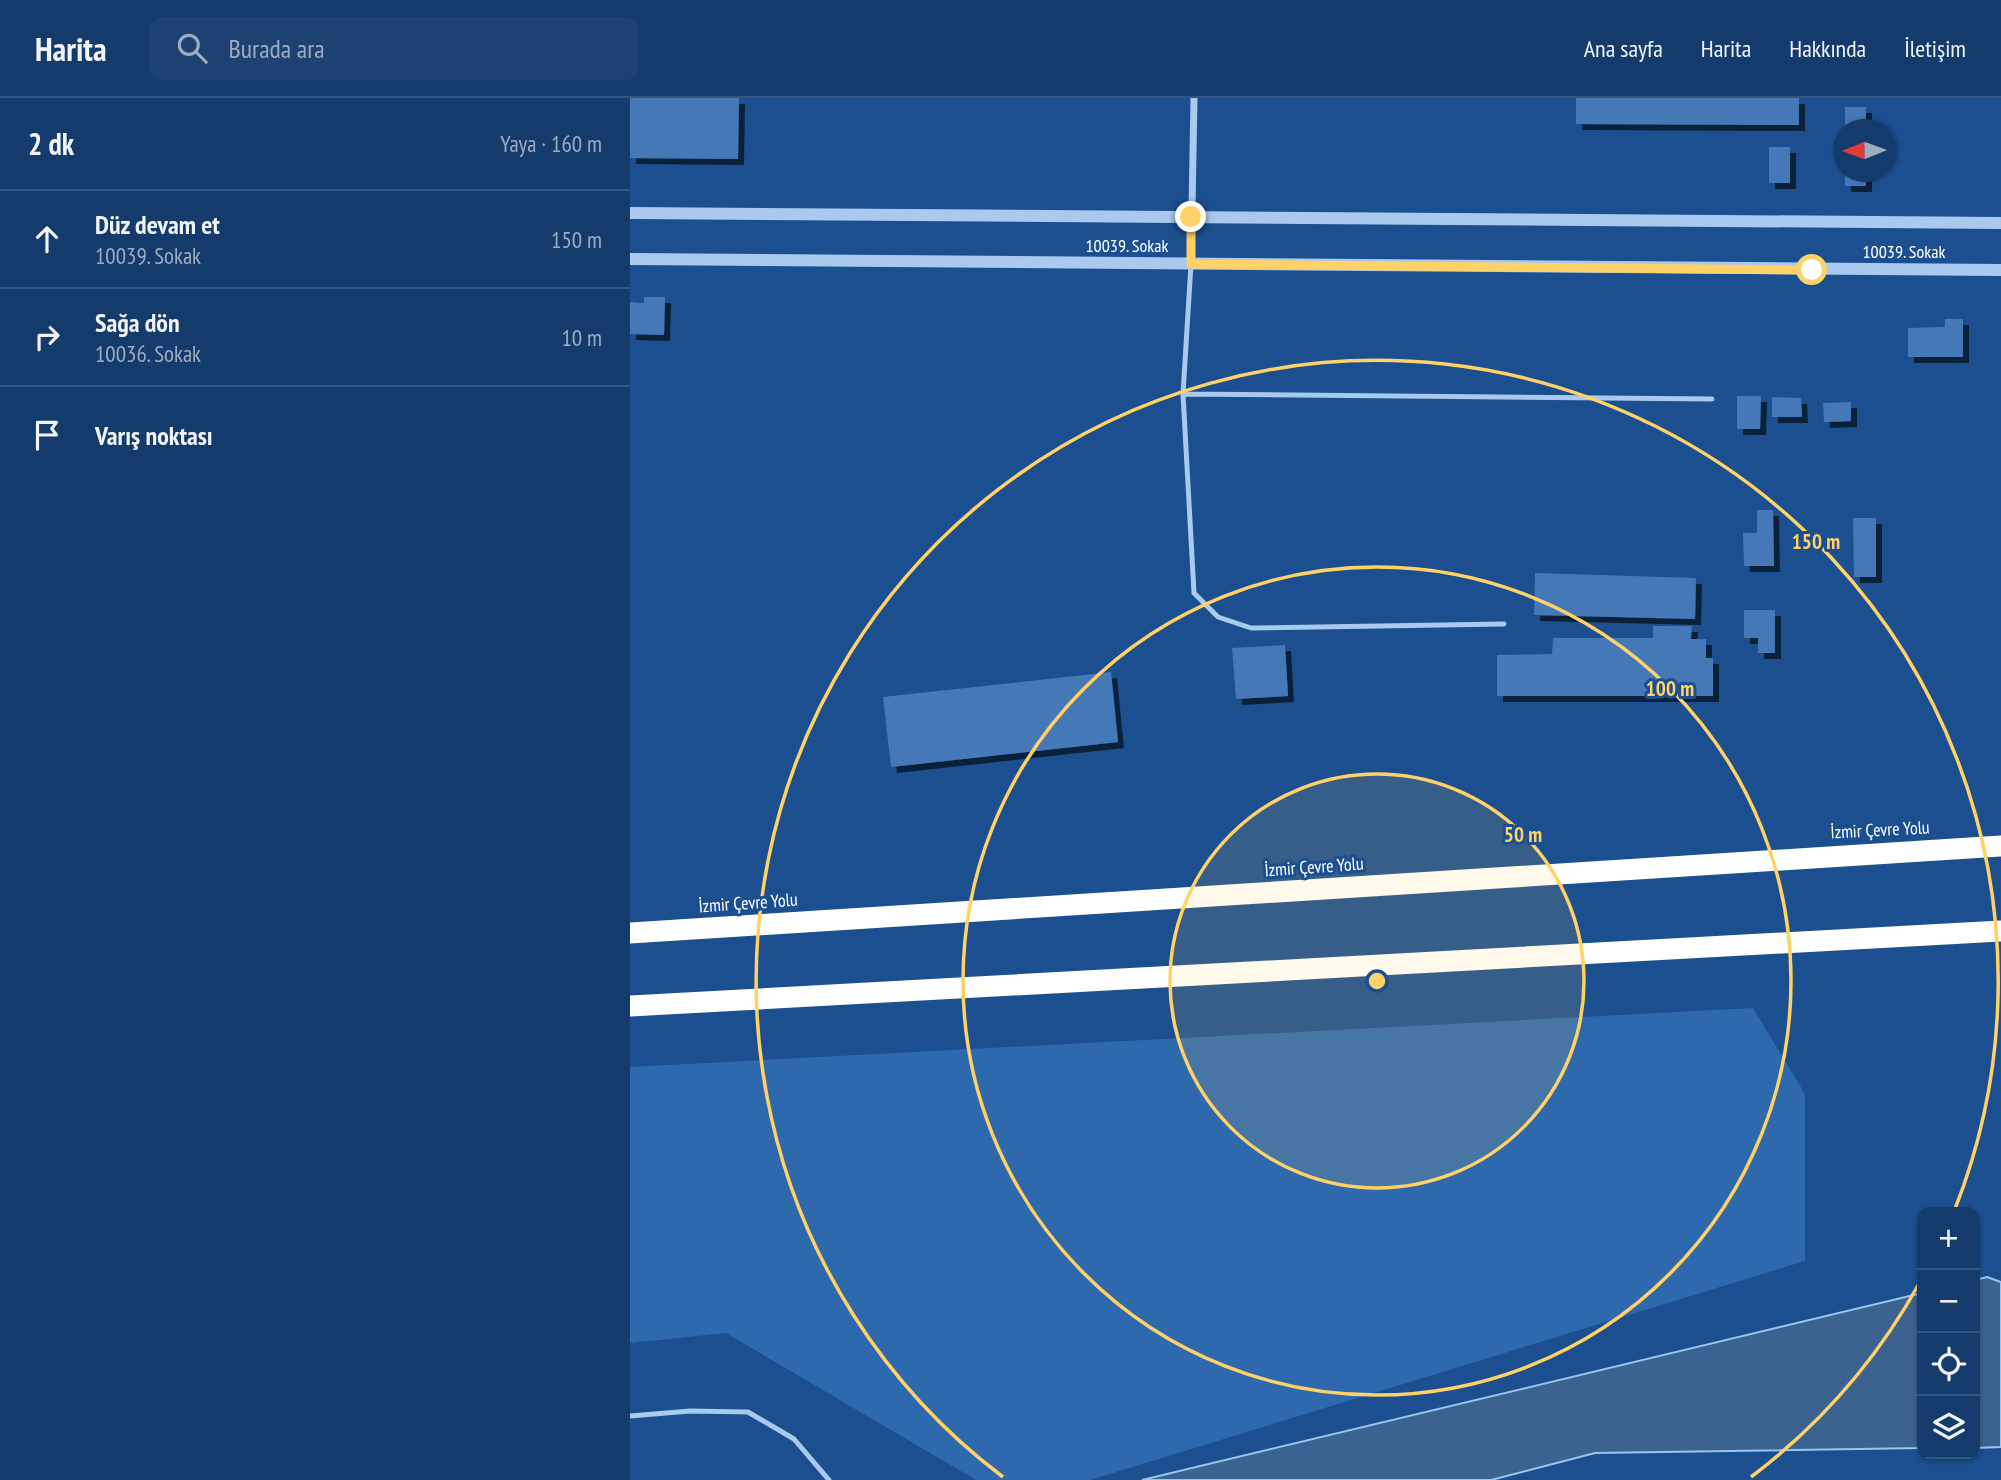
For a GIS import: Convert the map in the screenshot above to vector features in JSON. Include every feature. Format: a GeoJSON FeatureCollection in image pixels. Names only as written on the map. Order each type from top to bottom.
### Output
{"type":"FeatureCollection","features":[{"type":"Feature","properties":{"kind":"highway","name":"İzmir Çevre Yolu"},"geometry":{"type":"LineString","coordinates":[[630,933],[1997,846]]}},
{"type":"Feature","properties":{"kind":"highway"},"geometry":{"type":"LineString","coordinates":[[630,1006],[2001,931]]}},
{"type":"Feature","properties":{"kind":"street"},"geometry":{"type":"LineString","coordinates":[[1191,264],[1194,98]]}},
{"type":"Feature","properties":{"kind":"street","name":"10039. Sokak"},"geometry":{"type":"LineString","coordinates":[[630,213],[2001,223]]}},
{"type":"Feature","properties":{"kind":"street","name":"10039. Sokak"},"geometry":{"type":"LineString","coordinates":[[630,259],[2001,270]]}},
{"type":"Feature","properties":{"kind":"lane"},"geometry":{"type":"LineString","coordinates":[[1191,264],[1183,394],[1194,593],[1218,617],[1251,628],[1504,624]]}},
{"type":"Feature","properties":{"kind":"lane"},"geometry":{"type":"LineString","coordinates":[[1183,394],[1712,399]]}},
{"type":"Feature","properties":{"kind":"lane"},"geometry":{"type":"LineString","coordinates":[[630,1416],[690,1411],[748,1412],[794,1439],[829,1480]]}},
{"type":"Feature","properties":{"kind":"shaded area"},"geometry":{"type":"Polygon","coordinates":[[[1753,1008],[1805,1094],[1805,1261],[1090,1480],[976,1480],[726,1333],[630,1343],[630,1067],[1753,1008]]]}},
{"type":"Feature","properties":{"kind":"shaded area"},"geometry":{"type":"Polygon","coordinates":[[[1987,1277],[2001,1282],[2001,1447],[1980,1448],[1980,1279],[1987,1277]]]}},
{"type":"Feature","properties":{"kind":"shaded area"},"geometry":{"type":"Polygon","coordinates":[[[1917,1294],[1917,1448],[1595,1453],[1491,1480],[1142,1480],[1917,1294]]]}},
{"type":"Feature","properties":{"kind":"building"},"geometry":{"type":"Polygon","coordinates":[[[630,98],[739,98],[738,159],[630,158],[630,98]]]}},
{"type":"Feature","properties":{"kind":"building"},"geometry":{"type":"Polygon","coordinates":[[[1576,98],[1799,98],[1799,125],[1576,124],[1576,98]]]}},
{"type":"Feature","properties":{"kind":"building"},"geometry":{"type":"Polygon","coordinates":[[[1845,107],[1866,107],[1866,119],[1845,119],[1845,107]]]}},
{"type":"Feature","properties":{"kind":"building"},"geometry":{"type":"Polygon","coordinates":[[[1769,147],[1790,147],[1790,183],[1769,183],[1769,147]]]}},
{"type":"Feature","properties":{"kind":"building"},"geometry":{"type":"Polygon","coordinates":[[[1845,182],[1866,182],[1866,186],[1845,186],[1845,182]]]}},
{"type":"Feature","properties":{"kind":"building"},"geometry":{"type":"Polygon","coordinates":[[[644,297],[665,297],[664,335],[630,334],[630,302],[644,303],[644,297]]]}},
{"type":"Feature","properties":{"kind":"building"},"geometry":{"type":"Polygon","coordinates":[[[1945,319],[1963,319],[1963,357],[1908,357],[1908,328],[1945,327],[1945,319]]]}},
{"type":"Feature","properties":{"kind":"building"},"geometry":{"type":"Polygon","coordinates":[[[1737,396],[1761,396],[1760,429],[1737,429],[1737,396]]]}},
{"type":"Feature","properties":{"kind":"building"},"geometry":{"type":"Polygon","coordinates":[[[1772,397],[1801,398],[1802,417],[1772,417],[1772,397]]]}},
{"type":"Feature","properties":{"kind":"building"},"geometry":{"type":"Polygon","coordinates":[[[1851,402],[1851,421],[1824,422],[1823,403],[1851,402]]]}},
{"type":"Feature","properties":{"kind":"building"},"geometry":{"type":"Polygon","coordinates":[[[1757,510],[1773,510],[1774,566],[1744,566],[1743,533],[1757,533],[1757,510]]]}},
{"type":"Feature","properties":{"kind":"building"},"geometry":{"type":"Polygon","coordinates":[[[1853,518],[1876,518],[1876,577],[1854,577],[1853,518]]]}},
{"type":"Feature","properties":{"kind":"building"},"geometry":{"type":"Polygon","coordinates":[[[1535,573],[1696,578],[1695,619],[1534,615],[1535,573]]]}},
{"type":"Feature","properties":{"kind":"building"},"geometry":{"type":"Polygon","coordinates":[[[1744,610],[1775,610],[1775,653],[1758,653],[1758,638],[1744,638],[1744,610]]]}},
{"type":"Feature","properties":{"kind":"building"},"geometry":{"type":"Polygon","coordinates":[[[1653,626],[1692,626],[1691,639],[1706,639],[1706,658],[1713,658],[1713,696],[1497,696],[1497,655],[1552,654],[1553,638],[1653,638],[1653,626]]]}},
{"type":"Feature","properties":{"kind":"building"},"geometry":{"type":"Polygon","coordinates":[[[1285,645],[1288,696],[1236,699],[1232,648],[1285,645]]]}},
{"type":"Feature","properties":{"kind":"building"},"geometry":{"type":"Polygon","coordinates":[[[1111,672],[1118,742],[891,767],[883,697],[1111,672]]]}},
{"type":"Feature","properties":{"kind":"route"},"geometry":{"type":"LineString","coordinates":[[1191,217],[1191,264],[1812,270]]}}]}
